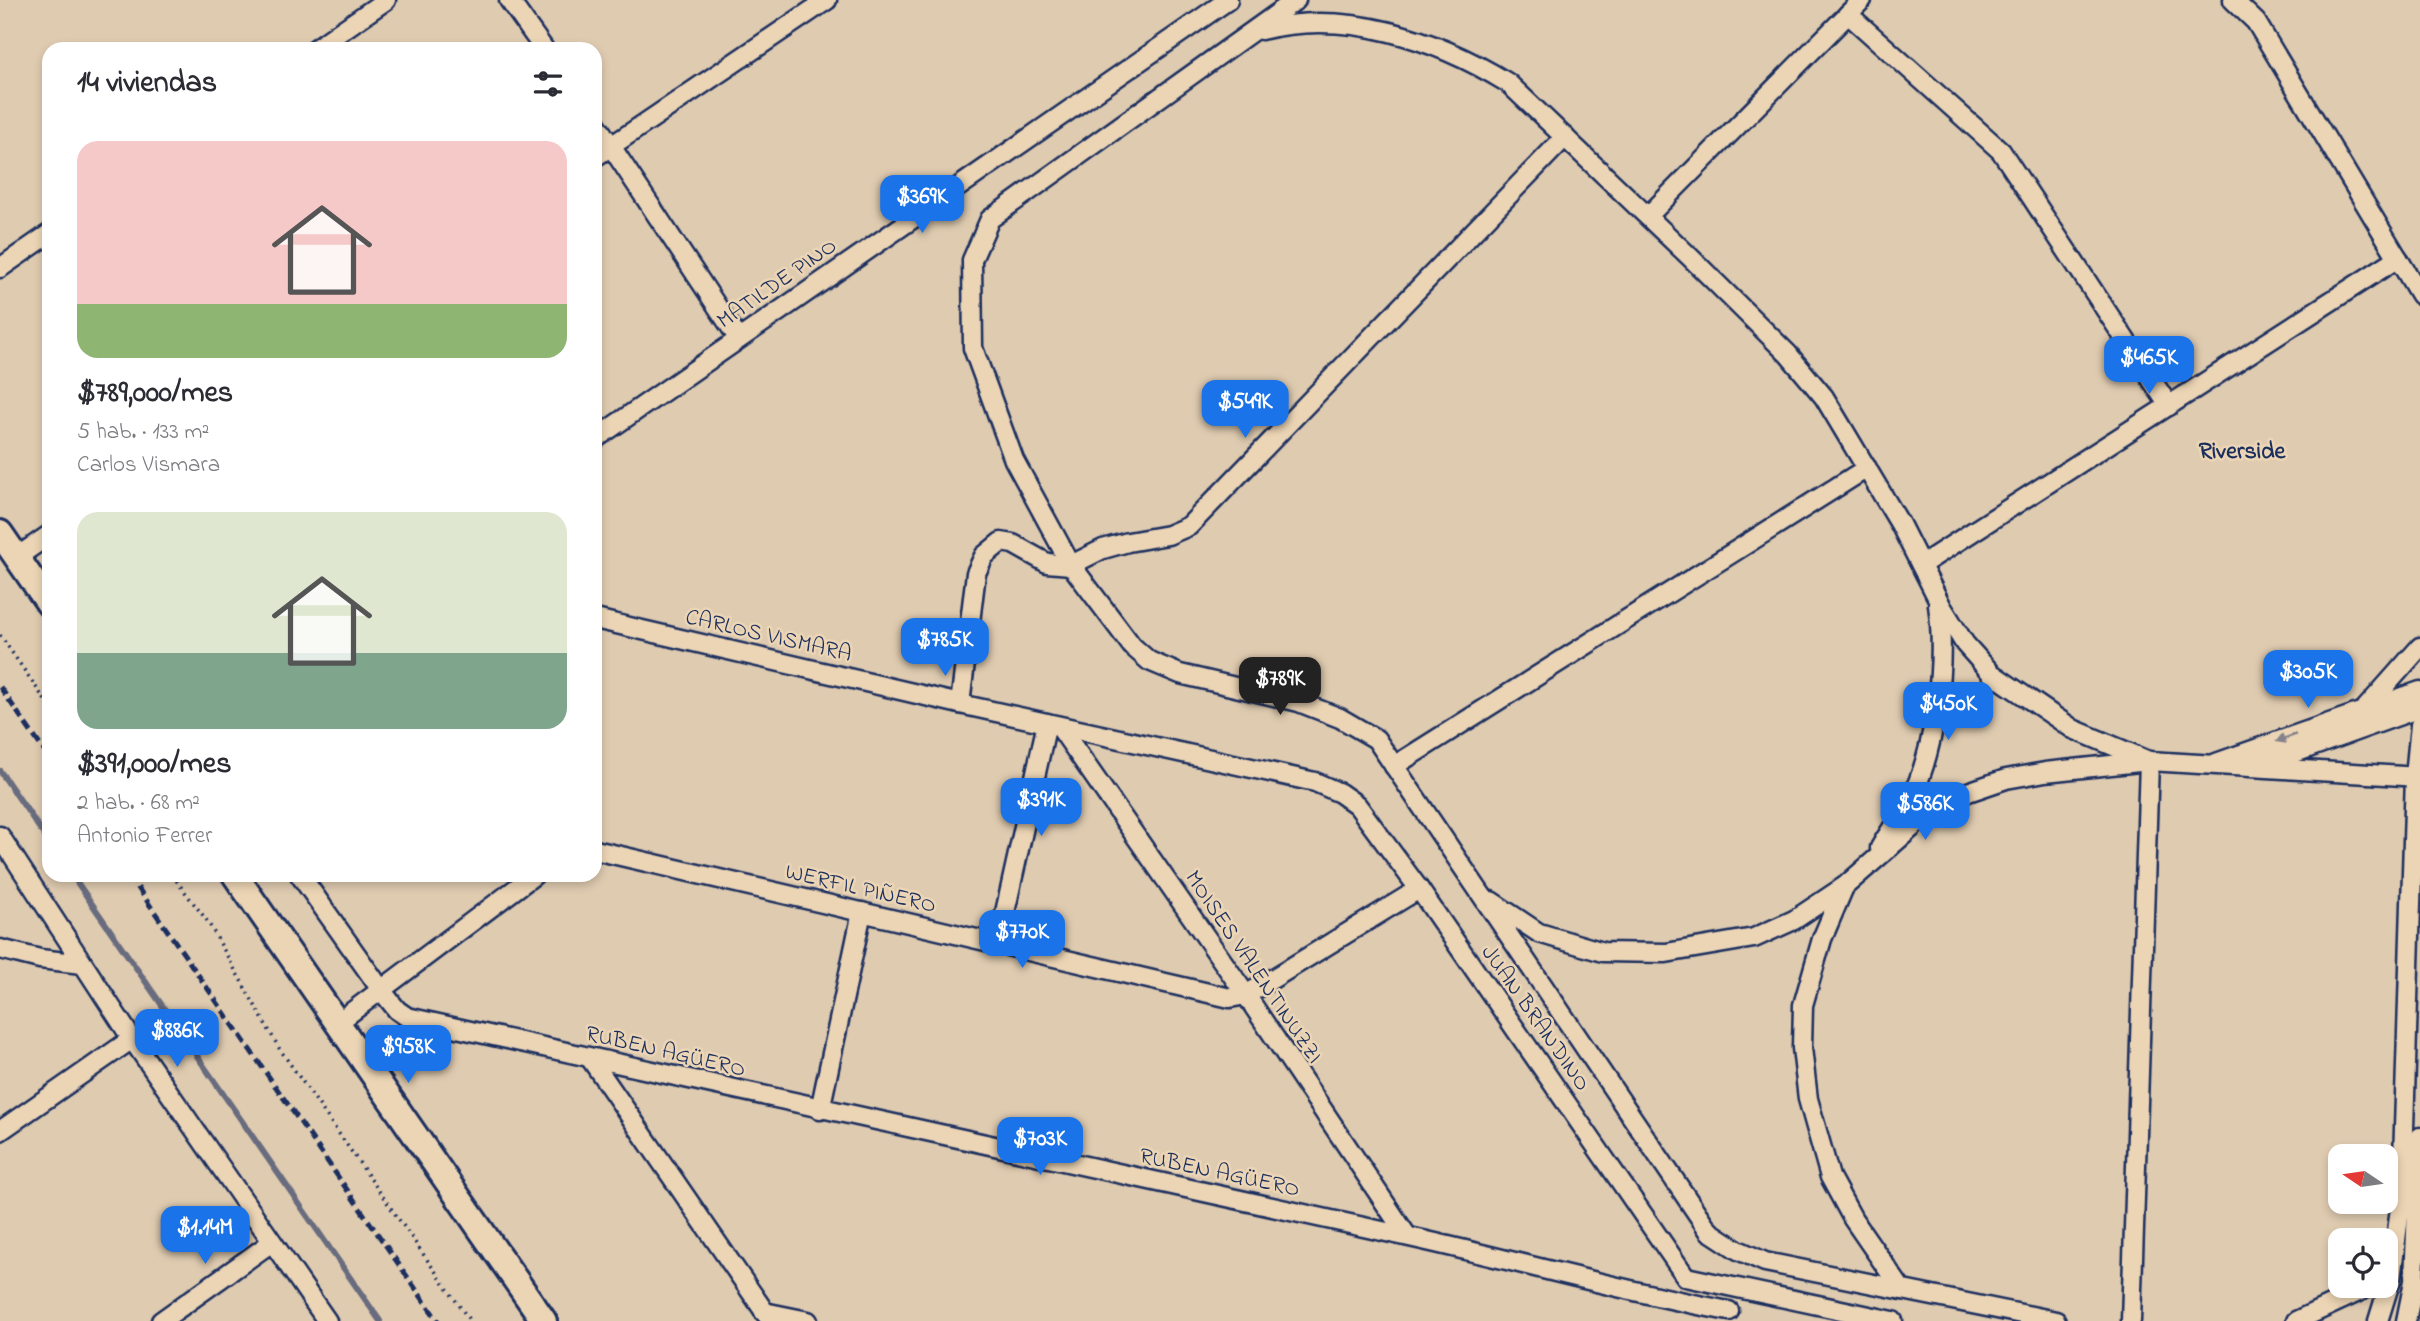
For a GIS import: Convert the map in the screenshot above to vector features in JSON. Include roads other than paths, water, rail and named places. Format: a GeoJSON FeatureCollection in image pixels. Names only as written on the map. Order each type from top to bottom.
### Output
{"type":"FeatureCollection","features":[{"type":"Feature","properties":{"kind":"main road"},"geometry":{"type":"LineString","coordinates":[[0,533],[42,594]]}},
{"type":"Feature","properties":{"kind":"main road"},"geometry":{"type":"LineString","coordinates":[[240,882],[544,1321]]}},
{"type":"Feature","properties":{"kind":"street"},"geometry":{"type":"LineString","coordinates":[[325,42],[386,0]]}},
{"type":"Feature","properties":{"kind":"street"},"geometry":{"type":"LineString","coordinates":[[509,0],[539,42]]}},
{"type":"Feature","properties":{"kind":"street"},"geometry":{"type":"LineString","coordinates":[[602,153],[827,0]]}},
{"type":"Feature","properties":{"kind":"street","name":"MATILDE PINO"},"geometry":{"type":"LineString","coordinates":[[602,434],[1228,0]]}},
{"type":"Feature","properties":{"kind":"street"},"geometry":{"type":"LineString","coordinates":[[1296,0],[990,219],[972,260],[973,348],[1014,460],[1071,565],[1132,646],[1149,661],[1180,674],[1299,702],[1340,718],[1376,739],[1709,1231],[1738,1250],[1765,1262],[2056,1321]]}},
{"type":"Feature","properties":{"kind":"street"},"geometry":{"type":"LineString","coordinates":[[1648,216],[1862,0]]}},
{"type":"Feature","properties":{"kind":"street"},"geometry":{"type":"LineString","coordinates":[[2233,0],[2256,22],[2420,295]]}},
{"type":"Feature","properties":{"kind":"street"},"geometry":{"type":"LineString","coordinates":[[1849,14],[2001,151],[2169,405]]}},
{"type":"Feature","properties":{"kind":"street"},"geometry":{"type":"LineString","coordinates":[[1251,32],[1288,23],[1317,22],[1369,28],[1423,40],[1474,62],[1508,83],[1788,354],[1824,397],[1900,524],[1937,598],[1965,644],[1991,673],[2073,729],[2149,761]]}},
{"type":"Feature","properties":{"kind":"street"},"geometry":{"type":"LineString","coordinates":[[602,132],[738,338]]}},
{"type":"Feature","properties":{"kind":"street"},"geometry":{"type":"LineString","coordinates":[[960,704],[976,573],[984,556],[1001,542],[1013,544],[1048,563],[1071,565],[1103,549],[1168,535],[1189,526],[1564,138]]}},
{"type":"Feature","properties":{"kind":"street"},"geometry":{"type":"LineString","coordinates":[[0,268],[42,239]]}},
{"type":"Feature","properties":{"kind":"street"},"geometry":{"type":"LineString","coordinates":[[1921,565],[2398,258]]}},
{"type":"Feature","properties":{"kind":"street"},"geometry":{"type":"LineString","coordinates":[[1394,766],[1867,468]]}},
{"type":"Feature","properties":{"kind":"street"},"geometry":{"type":"LineString","coordinates":[[17,557],[42,540]]}},
{"type":"Feature","properties":{"kind":"street"},"geometry":{"type":"LineString","coordinates":[[1869,865],[1910,800],[1922,769],[1941,664],[1941,627],[1937,598]]}},
{"type":"Feature","properties":{"kind":"street","name":"CARLOS VISMARA"},"geometry":{"type":"LineString","coordinates":[[602,621],[960,704],[1315,782],[1340,793]]}},
{"type":"Feature","properties":{"kind":"street"},"geometry":{"type":"LineString","coordinates":[[2343,735],[2420,647]]}},
{"type":"Feature","properties":{"kind":"street"},"geometry":{"type":"LineString","coordinates":[[2209,766],[2420,691]]}},
{"type":"Feature","properties":{"kind":"street"},"geometry":{"type":"LineString","coordinates":[[2251,769],[2420,708]]}},
{"type":"Feature","properties":{"kind":"street"},"geometry":{"type":"LineString","coordinates":[[998,944],[1053,724]]}},
{"type":"Feature","properties":{"kind":"street","name":"MOISES VALENTINUZZI"},"geometry":{"type":"LineString","coordinates":[[1053,724],[1246,995],[1407,1236]]}},
{"type":"Feature","properties":{"kind":"street"},"geometry":{"type":"LineString","coordinates":[[2396,1228],[2413,1067],[2420,725]]}},
{"type":"Feature","properties":{"kind":"street"},"geometry":{"type":"LineString","coordinates":[[1482,895],[1539,933],[1603,953],[1666,953],[1754,938],[1794,920],[1845,886],[1916,824],[1965,793],[2006,779],[2149,761],[2417,777]]}},
{"type":"Feature","properties":{"kind":"street"},"geometry":{"type":"LineString","coordinates":[[2132,1321],[2149,761]]}},
{"type":"Feature","properties":{"kind":"street","name":"JUAN BRANDINO"},"geometry":{"type":"LineString","coordinates":[[1340,793],[1357,804],[1419,889],[1686,1277],[1725,1284]]}},
{"type":"Feature","properties":{"kind":"street"},"geometry":{"type":"LineString","coordinates":[[0,836],[132,1039],[327,1321]]}},
{"type":"Feature","properties":{"kind":"street","name":"WERFIL PIÑERO"},"geometry":{"type":"LineString","coordinates":[[602,852],[1230,998],[1246,995]]}},
{"type":"Feature","properties":{"kind":"street","name":"RUBEN AGÜERO"},"geometry":{"type":"LineString","coordinates":[[305,882],[382,991],[397,1010],[407,1017],[820,1110],[1407,1236],[1729,1316]]}},
{"type":"Feature","properties":{"kind":"street"},"geometry":{"type":"LineString","coordinates":[[337,1023],[525,882]]}},
{"type":"Feature","properties":{"kind":"street"},"geometry":{"type":"LineString","coordinates":[[1845,886],[1822,939],[1804,1005],[1802,1048],[1808,1099],[1830,1177],[1853,1219],[1902,1290]]}},
{"type":"Feature","properties":{"kind":"street"},"geometry":{"type":"LineString","coordinates":[[1246,995],[1419,889]]}},
{"type":"Feature","properties":{"kind":"street"},"geometry":{"type":"LineString","coordinates":[[820,1110],[862,912]]}},
{"type":"Feature","properties":{"kind":"street"},"geometry":{"type":"LineString","coordinates":[[0,950],[40,959],[82,964]]}},
{"type":"Feature","properties":{"kind":"street"},"geometry":{"type":"LineString","coordinates":[[0,1131],[132,1039]]}},
{"type":"Feature","properties":{"kind":"street"},"geometry":{"type":"LineString","coordinates":[[590,1058],[768,1317],[808,1321]]}},
{"type":"Feature","properties":{"kind":"street"},"geometry":{"type":"LineString","coordinates":[[2406,1321],[2417,1282],[2420,1137]]}},
{"type":"Feature","properties":{"kind":"street"},"geometry":{"type":"LineString","coordinates":[[161,1321],[272,1242]]}},
{"type":"Feature","properties":{"kind":"street"},"geometry":{"type":"LineString","coordinates":[[2398,1281],[2417,1282]]}},
{"type":"Feature","properties":{"kind":"street"},"geometry":{"type":"LineString","coordinates":[[1729,1316],[1725,1284],[1893,1321]]}},
{"type":"Feature","properties":{"kind":"street"},"geometry":{"type":"LineString","coordinates":[[2296,1321],[2345,1298]]}},
{"type":"Feature","properties":{"kind":"street"},"geometry":{"type":"LineString","coordinates":[[2378,1321],[2384,1298]]}},
{"type":"Feature","properties":{"kind":"waterway"},"geometry":{"type":"LineString","coordinates":[[0,771],[42,832]]}},
{"type":"Feature","properties":{"kind":"waterway"},"geometry":{"type":"LineString","coordinates":[[77,882],[380,1321]]}},
{"type":"Feature","properties":{"kind":"railway"},"geometry":{"type":"LineString","coordinates":[[0,687],[42,748]]}},
{"type":"Feature","properties":{"kind":"railway"},"geometry":{"type":"LineString","coordinates":[[134,882],[438,1321]]}},
{"type":"Feature","properties":{"kind":"district","name":"Riverside"},"geometry":{"type":"Point","coordinates":[2242,450]}}]}
